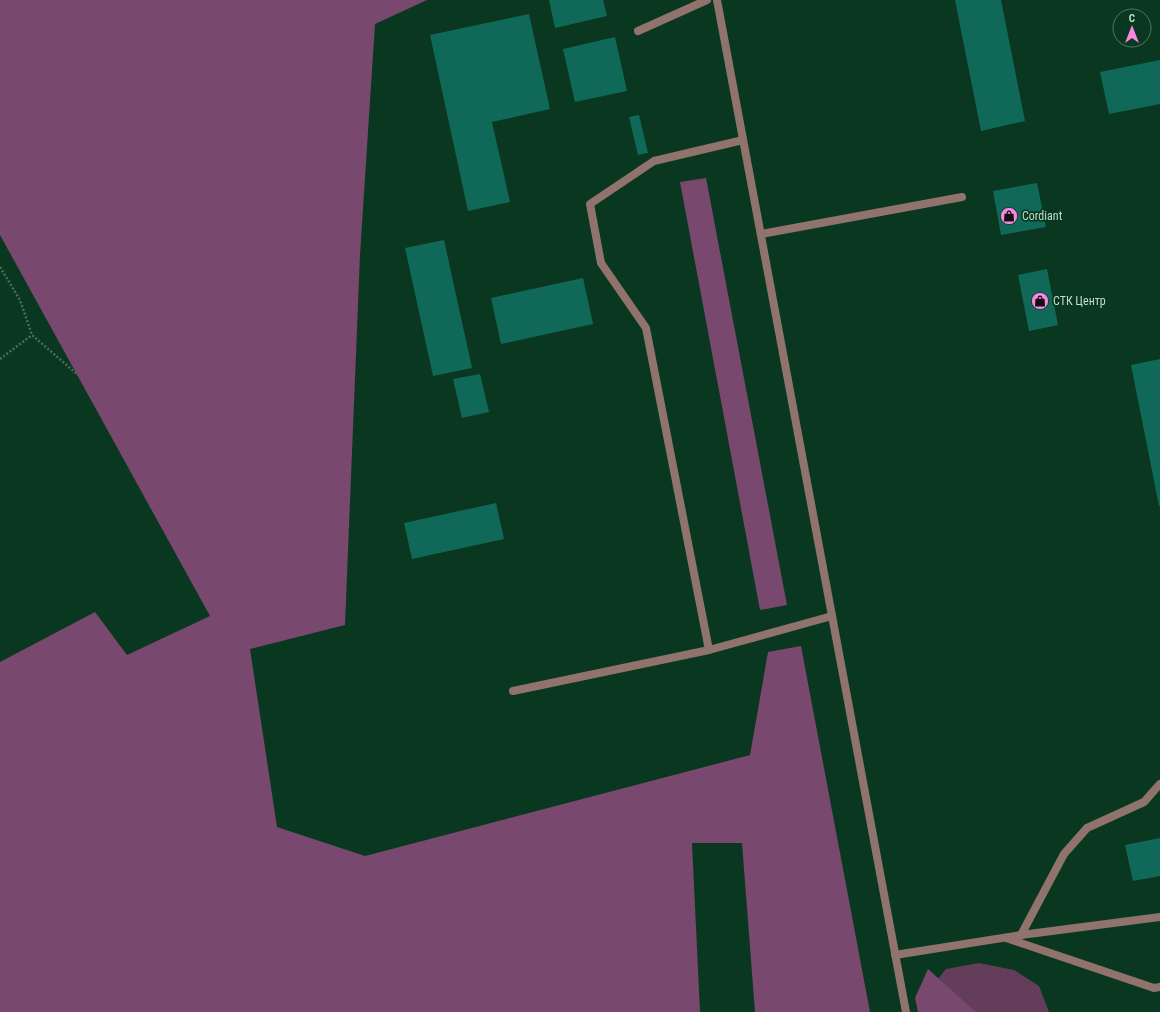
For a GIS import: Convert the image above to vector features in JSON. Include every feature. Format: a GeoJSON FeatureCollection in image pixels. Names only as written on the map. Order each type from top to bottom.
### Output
{"type":"FeatureCollection","features":[{"type":"Feature","properties":{"kind":"street"},"geometry":{"type":"LineString","coordinates":[[638,31],[707,0]]}},
{"type":"Feature","properties":{"kind":"street"},"geometry":{"type":"LineString","coordinates":[[717,0],[906,1012]]}},
{"type":"Feature","properties":{"kind":"street"},"geometry":{"type":"LineString","coordinates":[[709,650],[646,328],[601,263],[590,204],[654,161],[743,140]]}},
{"type":"Feature","properties":{"kind":"street"},"geometry":{"type":"LineString","coordinates":[[761,234],[962,197]]}},
{"type":"Feature","properties":{"kind":"street"},"geometry":{"type":"LineString","coordinates":[[513,691],[709,650],[832,616]]}},
{"type":"Feature","properties":{"kind":"street"},"geometry":{"type":"LineString","coordinates":[[1021,934],[1064,854],[1087,828],[1144,802],[1160,784]]}},
{"type":"Feature","properties":{"kind":"street"},"geometry":{"type":"LineString","coordinates":[[895,955],[1021,934],[1160,917]]}},
{"type":"Feature","properties":{"kind":"street"},"geometry":{"type":"LineString","coordinates":[[1003,937],[1154,988],[1160,987]]}},
{"type":"Feature","properties":{"kind":"path"},"geometry":{"type":"LineString","coordinates":[[0,267],[20,300],[32,335],[78,375]]}},
{"type":"Feature","properties":{"kind":"path"},"geometry":{"type":"LineString","coordinates":[[0,359],[32,335]]}},
{"type":"Feature","properties":{"kind":"shaded area"},"geometry":{"type":"Polygon","coordinates":[[[0,0],[427,0],[375,24],[360,255],[345,625],[250,649],[277,827],[365,856],[750,755],[768,652],[801,646],[870,1012],[755,1012],[742,843],[692,843],[700,1012],[0,1012],[0,662],[95,612],[127,655],[210,616],[0,235],[0,0]]]}},
{"type":"Feature","properties":{"kind":"shaded area"},"geometry":{"type":"Polygon","coordinates":[[[706,178],[787,605],[760,610],[680,182],[706,178]]]}},
{"type":"Feature","properties":{"kind":"shaded area"},"geometry":{"type":"Polygon","coordinates":[[[979,963],[1014,970],[1039,986],[1049,1012],[919,1012],[924,996],[946,969],[979,963]]]}},
{"type":"Feature","properties":{"kind":"shaded area"},"geometry":{"type":"Polygon","coordinates":[[[928,969],[976,1012],[918,1012],[915,998],[928,969]]]}},
{"type":"Feature","properties":{"kind":"building"},"geometry":{"type":"Polygon","coordinates":[[[549,0],[603,0],[607,16],[555,28],[549,0]]]}},
{"type":"Feature","properties":{"kind":"building"},"geometry":{"type":"Polygon","coordinates":[[[955,0],[1001,0],[1025,121],[981,131],[955,0]]]}},
{"type":"Feature","properties":{"kind":"building"},"geometry":{"type":"Polygon","coordinates":[[[529,14],[550,109],[492,122],[510,202],[468,211],[430,35],[529,14]]]}},
{"type":"Feature","properties":{"kind":"building"},"geometry":{"type":"Polygon","coordinates":[[[615,37],[627,91],[575,102],[563,49],[615,37]]]}},
{"type":"Feature","properties":{"kind":"building"},"geometry":{"type":"Polygon","coordinates":[[[1160,60],[1160,104],[1109,114],[1100,72],[1160,60]]]}},
{"type":"Feature","properties":{"kind":"building"},"geometry":{"type":"Polygon","coordinates":[[[639,115],[648,153],[638,155],[629,117],[639,115]]]}},
{"type":"Feature","properties":{"kind":"building"},"geometry":{"type":"Polygon","coordinates":[[[1037,183],[1046,227],[1001,235],[993,191],[1037,183]]]}},
{"type":"Feature","properties":{"kind":"building"},"geometry":{"type":"Polygon","coordinates":[[[444,240],[472,368],[433,376],[405,248],[444,240]]]}},
{"type":"Feature","properties":{"kind":"building"},"geometry":{"type":"Polygon","coordinates":[[[1047,269],[1058,325],[1029,331],[1018,275],[1047,269]]]}},
{"type":"Feature","properties":{"kind":"building"},"geometry":{"type":"Polygon","coordinates":[[[583,278],[593,324],[501,344],[491,298],[583,278]]]}},
{"type":"Feature","properties":{"kind":"building"},"geometry":{"type":"Polygon","coordinates":[[[1160,359],[1160,506],[1159,506],[1131,365],[1160,359]]]}},
{"type":"Feature","properties":{"kind":"building"},"geometry":{"type":"Polygon","coordinates":[[[480,374],[489,412],[462,418],[453,379],[480,374]]]}},
{"type":"Feature","properties":{"kind":"building"},"geometry":{"type":"Polygon","coordinates":[[[496,503],[504,539],[412,559],[404,523],[496,503]]]}},
{"type":"Feature","properties":{"kind":"building"},"geometry":{"type":"Polygon","coordinates":[[[1160,838],[1160,876],[1133,881],[1125,845],[1160,838]]]}},
{"type":"Feature","properties":{"kind":"place","name":"Cordiant"},"geometry":{"type":"Point","coordinates":[1009,216]}},
{"type":"Feature","properties":{"kind":"place","name":"СТК Центр"},"geometry":{"type":"Point","coordinates":[1040,301]}}]}
